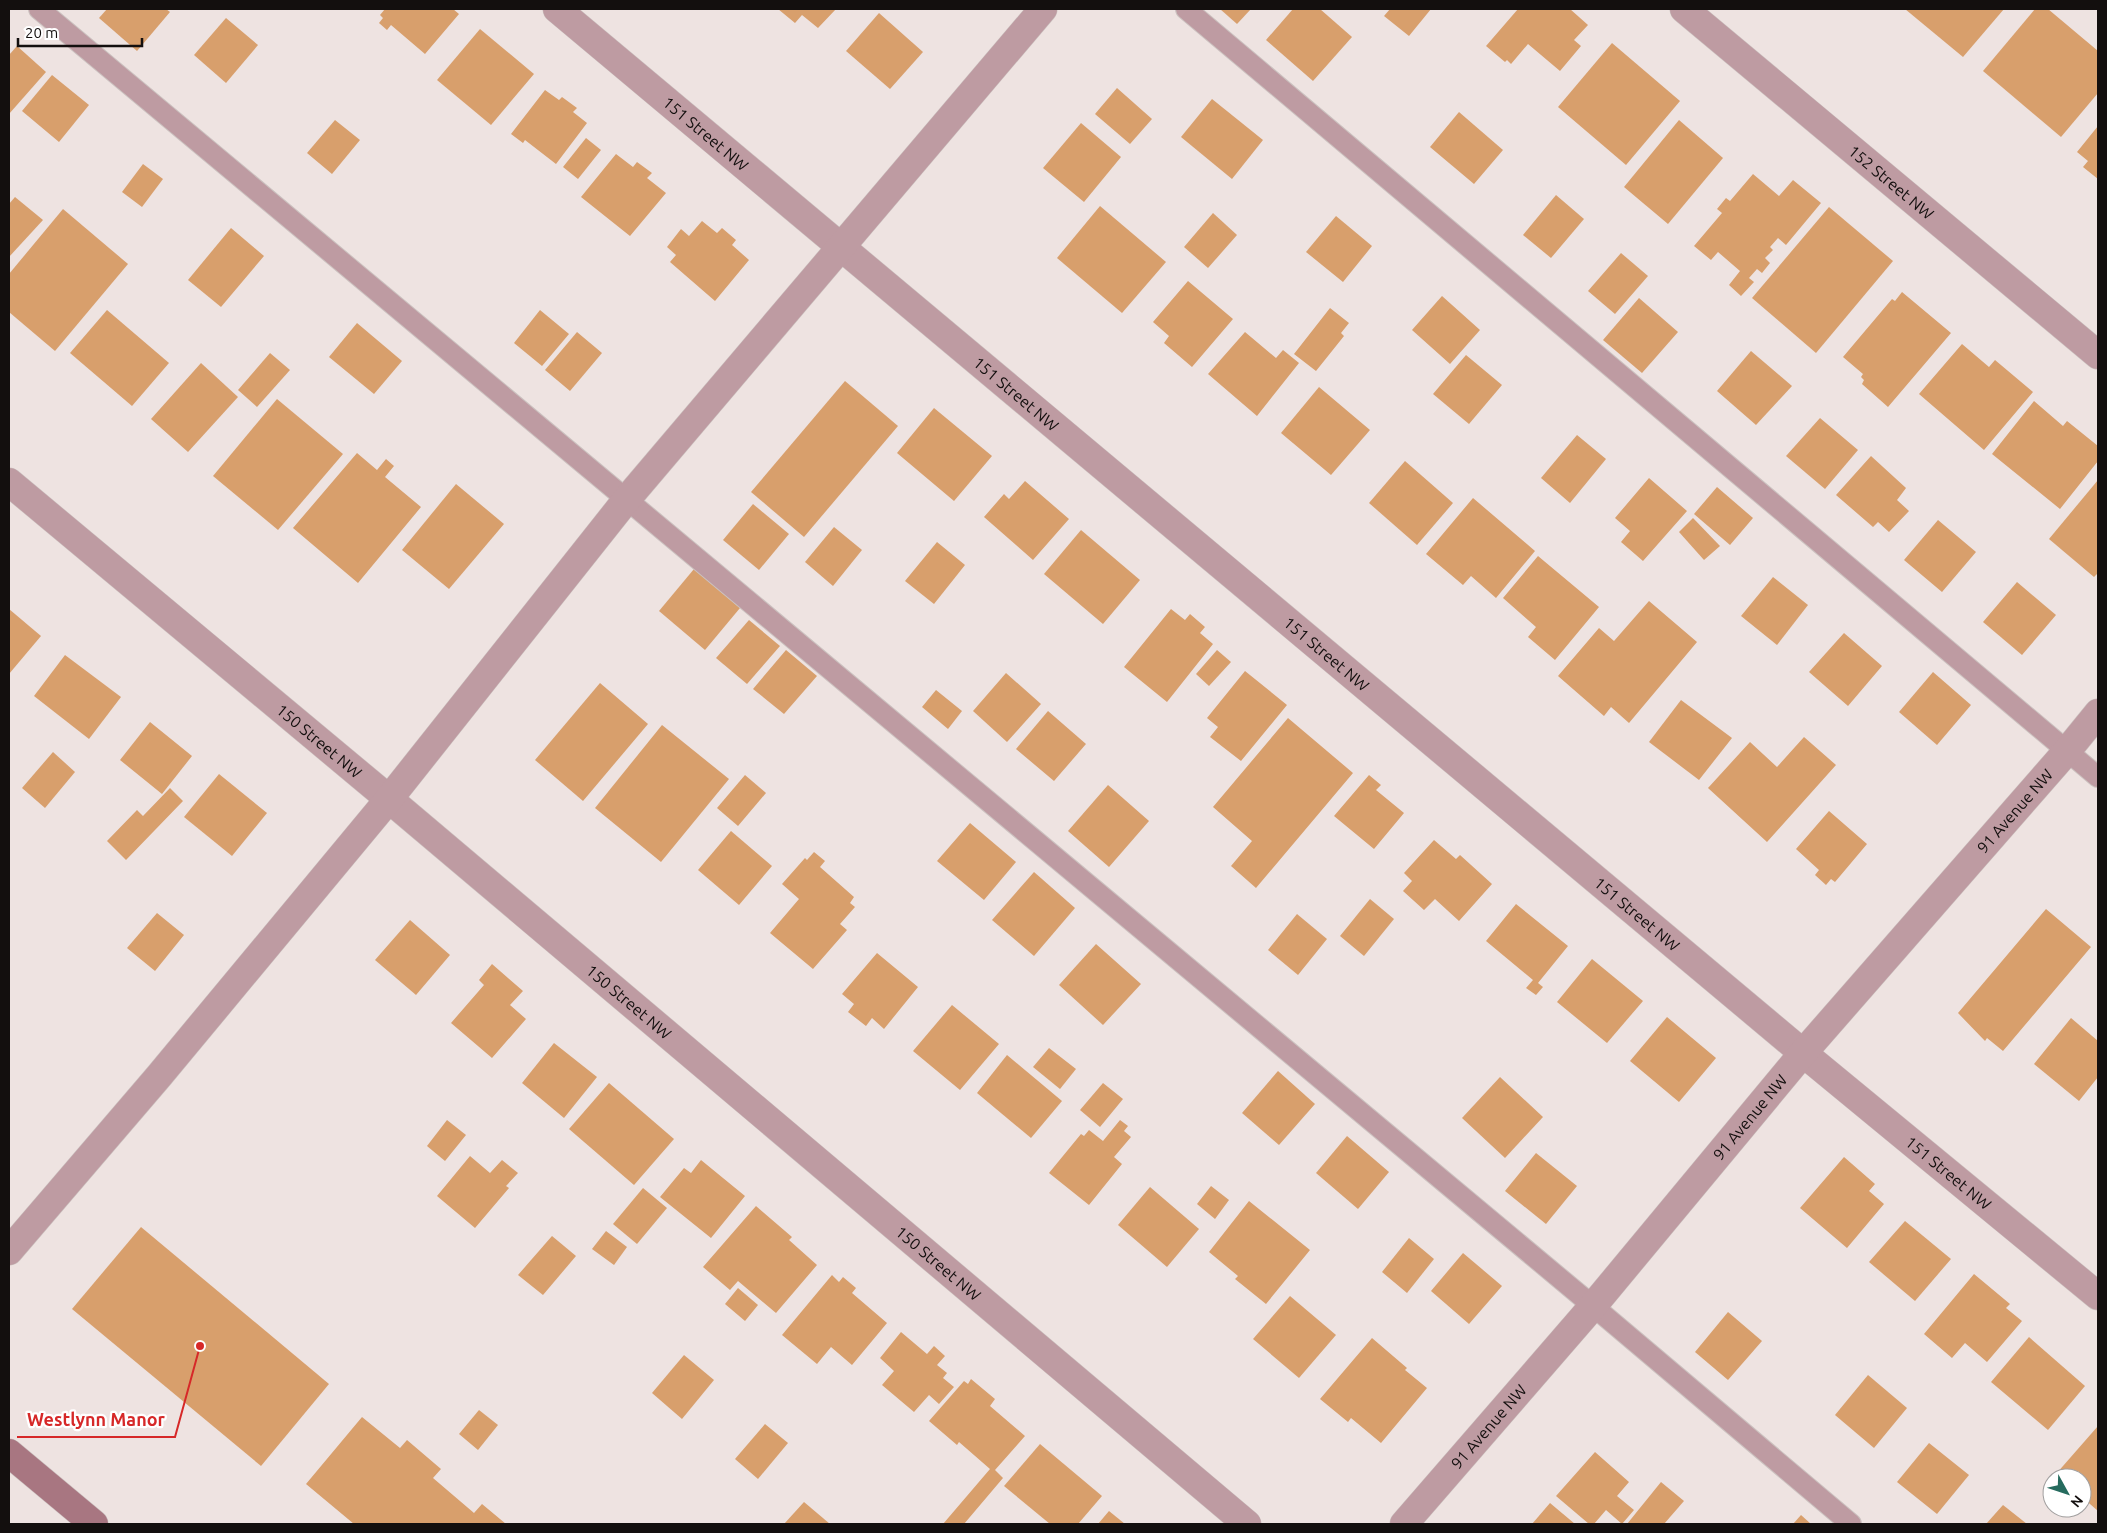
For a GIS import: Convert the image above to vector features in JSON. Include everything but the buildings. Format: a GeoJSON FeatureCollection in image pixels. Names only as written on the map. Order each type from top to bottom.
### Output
{"type":"FeatureCollection","features":[{"type":"Feature","properties":{"kind":"main road"},"geometry":{"type":"LineString","coordinates":[[9,1453],[94,1524]]}},
{"type":"Feature","properties":{"kind":"street","name":"151 Street NW"},"geometry":{"type":"LineString","coordinates":[[557,9],[1803,1053],[2098,1296]]}},
{"type":"Feature","properties":{"kind":"street"},"geometry":{"type":"LineString","coordinates":[[9,1251],[159,1076],[389,799],[627,499],[1043,9]]}},
{"type":"Feature","properties":{"kind":"street","name":"152 Street NW"},"geometry":{"type":"LineString","coordinates":[[1684,9],[2098,355]]}},
{"type":"Feature","properties":{"kind":"street","name":"150 Street NW"},"geometry":{"type":"LineString","coordinates":[[9,482],[389,799],[1247,1524]]}},
{"type":"Feature","properties":{"kind":"street","name":"91 Avenue NW"},"geometry":{"type":"LineString","coordinates":[[1404,1524],[1593,1306],[1803,1053],[2068,751],[2098,713]]}},
{"type":"Feature","properties":{"kind":"lane"},"geometry":{"type":"LineString","coordinates":[[40,9],[1593,1306],[1851,1524]]}},
{"type":"Feature","properties":{"kind":"lane"},"geometry":{"type":"LineString","coordinates":[[1186,9],[2098,777]]}},
{"type":"Feature","properties":{"kind":"place","name":"Westlynn Manor"},"geometry":{"type":"Point","coordinates":[200,1346]}}]}
